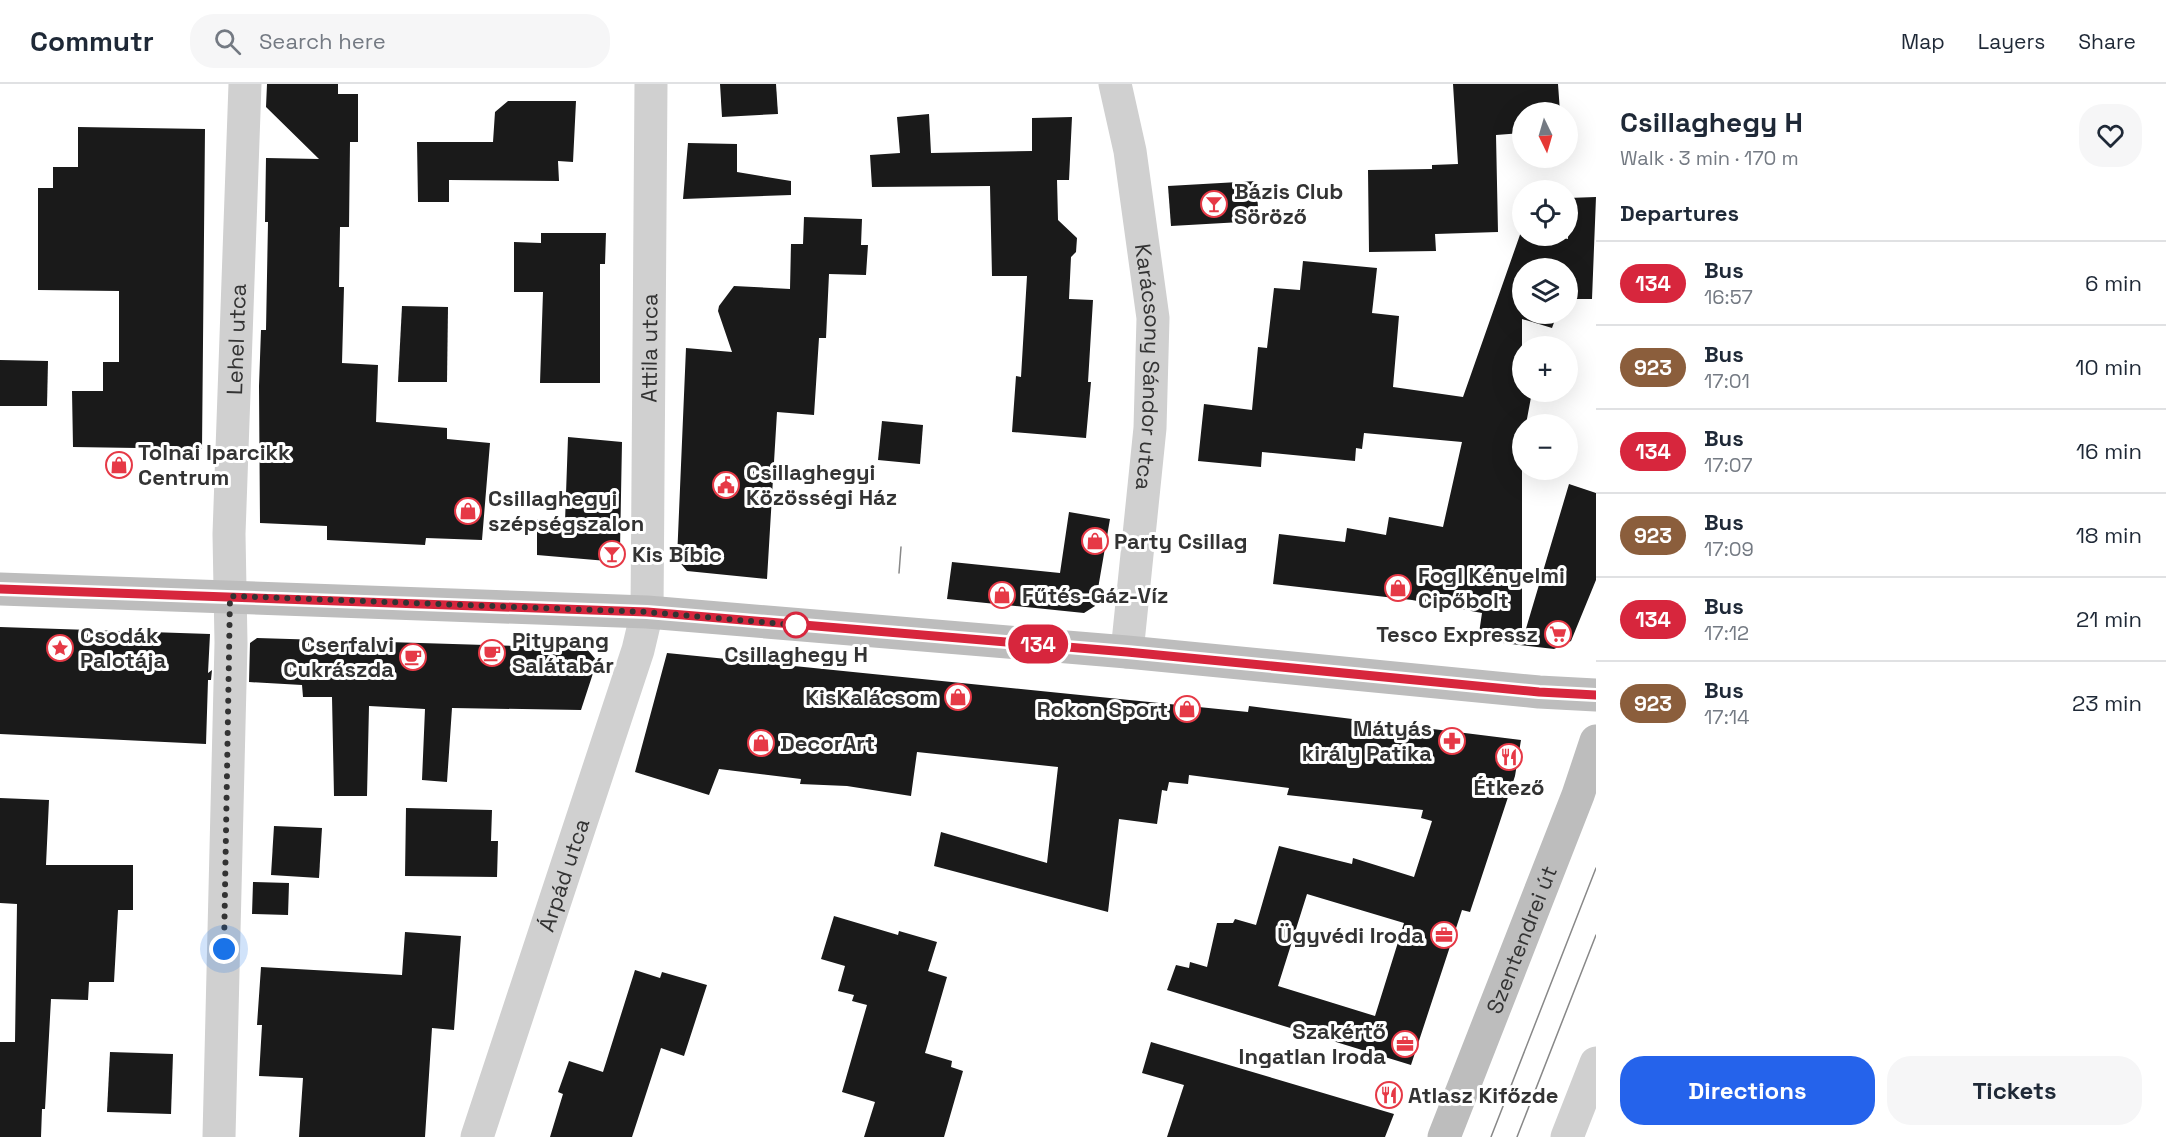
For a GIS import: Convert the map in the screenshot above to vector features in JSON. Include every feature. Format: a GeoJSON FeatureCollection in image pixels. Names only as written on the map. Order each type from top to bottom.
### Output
{"type":"FeatureCollection","features":[{"type":"Feature","properties":{"kind":"street","name":"Lehel utca"},"geometry":{"type":"LineString","coordinates":[[219,1137],[230,596],[229,534],[245,84]]}},
{"type":"Feature","properties":{"kind":"street","name":"Attila utca"},"geometry":{"type":"LineString","coordinates":[[647,612],[651,84]]}},
{"type":"Feature","properties":{"kind":"street","name":"Karácsony Sándor utca"},"geometry":{"type":"LineString","coordinates":[[1115,84],[1131,151],[1153,318],[1146,473],[1127,652]]}},
{"type":"Feature","properties":{"kind":"street"},"geometry":{"type":"LineString","coordinates":[[0,589],[647,612],[1127,652],[1530,692],[1596,695]]}},
{"type":"Feature","properties":{"kind":"street","name":"Árpád utca"},"geometry":{"type":"LineString","coordinates":[[477,1137],[634,661],[647,612]]}},
{"type":"Feature","properties":{"kind":"street","name":"Szentendrei út"},"geometry":{"type":"LineString","coordinates":[[1444,1137],[1578,795],[1596,741]]}},
{"type":"Feature","properties":{"kind":"street"},"geometry":{"type":"LineString","coordinates":[[1567,1137],[1596,1063]]}},
{"type":"Feature","properties":{"kind":"building"},"geometry":{"type":"Polygon","coordinates":[[[267,84],[338,84],[338,94],[358,94],[358,142],[350,142],[349,227],[340,227],[339,287],[344,287],[342,363],[378,365],[376,422],[447,428],[447,439],[490,443],[482,540],[426,538],[425,545],[327,540],[327,526],[260,523],[259,386],[261,330],[266,330],[268,222],[265,222],[266,158],[319,159],[266,107],[267,84]]]}},
{"type":"Feature","properties":{"kind":"building"},"geometry":{"type":"Polygon","coordinates":[[[720,84],[776,84],[778,114],[722,117],[720,84]]]}},
{"type":"Feature","properties":{"kind":"building"},"geometry":{"type":"Polygon","coordinates":[[[1453,84],[1558,84],[1559,102],[1512,102],[1512,134],[1496,135],[1498,232],[1435,234],[1436,251],[1369,252],[1368,170],[1432,169],[1432,165],[1458,164],[1453,84]]]}},
{"type":"Feature","properties":{"kind":"building"},"geometry":{"type":"Polygon","coordinates":[[[508,101],[576,101],[573,162],[558,161],[559,181],[449,180],[449,202],[418,202],[417,142],[493,142],[495,112],[508,101]]]}},
{"type":"Feature","properties":{"kind":"building"},"geometry":{"type":"Polygon","coordinates":[[[929,114],[931,153],[1032,151],[1032,118],[1072,117],[1069,180],[1057,180],[1058,220],[1077,238],[1076,252],[1071,257],[1069,299],[1093,300],[1088,382],[1091,382],[1086,438],[1012,432],[1016,376],[1021,377],[1027,276],[992,276],[990,186],[872,187],[870,155],[900,153],[897,117],[929,114]]]}},
{"type":"Feature","properties":{"kind":"building"},"geometry":{"type":"Polygon","coordinates":[[[78,127],[205,129],[202,449],[73,447],[72,391],[103,391],[103,362],[119,362],[119,291],[38,290],[38,188],[53,188],[53,167],[78,167],[78,127]]]}},
{"type":"Feature","properties":{"kind":"building"},"geometry":{"type":"Polygon","coordinates":[[[688,143],[737,144],[737,172],[791,181],[791,195],[683,199],[688,143]]]}},
{"type":"Feature","properties":{"kind":"building","name":"Bázis Club Söröző"},"geometry":{"type":"Polygon","coordinates":[[[1256,181],[1259,221],[1171,226],[1168,186],[1256,181]]]}},
{"type":"Feature","properties":{"kind":"building"},"geometry":{"type":"Polygon","coordinates":[[[1596,197],[1592,299],[1578,299],[1578,258],[1512,258],[1512,324],[1522,324],[1522,336],[1512,336],[1512,402],[1530,402],[1528,414],[1512,414],[1512,480],[1522,480],[1522,642],[1569,484],[1596,493],[1596,580],[1571,641],[1554,649],[1478,640],[1482,613],[1412,600],[1273,584],[1279,534],[1345,542],[1347,528],[1386,535],[1389,517],[1443,527],[1462,442],[1364,433],[1362,449],[1356,448],[1355,461],[1262,452],[1261,467],[1198,461],[1204,404],[1252,410],[1258,347],[1267,348],[1274,288],[1300,290],[1303,261],[1377,268],[1372,313],[1399,316],[1393,387],[1463,397],[1516,246],[1578,246],[1578,198],[1596,197]]]}},
{"type":"Feature","properties":{"kind":"building"},"geometry":{"type":"Polygon","coordinates":[[[804,217],[862,219],[861,245],[868,245],[866,275],[829,274],[826,338],[819,338],[814,415],[777,412],[767,579],[687,571],[677,559],[686,348],[732,352],[718,311],[719,306],[734,286],[790,289],[791,244],[803,244],[804,217]]]}},
{"type":"Feature","properties":{"kind":"building"},"geometry":{"type":"Polygon","coordinates":[[[541,233],[606,233],[605,264],[600,264],[600,383],[540,383],[543,292],[514,292],[514,242],[541,243],[541,233]]]}},
{"type":"Feature","properties":{"kind":"building"},"geometry":{"type":"Polygon","coordinates":[[[402,306],[448,307],[447,382],[398,382],[402,306]]]}},
{"type":"Feature","properties":{"kind":"building"},"geometry":{"type":"Polygon","coordinates":[[[1539,324],[1553,324],[1552,328],[1539,324]]]}},
{"type":"Feature","properties":{"kind":"building"},"geometry":{"type":"Polygon","coordinates":[[[0,360],[48,361],[47,406],[0,406],[0,360]]]}},
{"type":"Feature","properties":{"kind":"building"},"geometry":{"type":"Polygon","coordinates":[[[882,421],[923,425],[920,464],[878,460],[882,421]]]}},
{"type":"Feature","properties":{"kind":"building"},"geometry":{"type":"Polygon","coordinates":[[[568,437],[622,442],[620,549],[607,561],[537,555],[537,519],[565,522],[568,437]]]}},
{"type":"Feature","properties":{"kind":"building"},"geometry":{"type":"Polygon","coordinates":[[[1069,512],[1110,519],[1095,606],[1084,613],[947,599],[952,562],[1060,573],[1069,512]]]}},
{"type":"Feature","properties":{"kind":"building"},"geometry":{"type":"Polygon","coordinates":[[[0,627],[210,634],[208,673],[212,670],[211,680],[208,680],[206,744],[0,734],[0,627]]]}},
{"type":"Feature","properties":{"kind":"building"},"geometry":{"type":"Polygon","coordinates":[[[257,638],[586,648],[597,661],[581,710],[452,708],[447,782],[422,780],[425,709],[369,706],[367,796],[334,796],[332,697],[303,697],[302,685],[249,682],[250,643],[257,638]]]}},
{"type":"Feature","properties":{"kind":"building"},"geometry":{"type":"Polygon","coordinates":[[[667,653],[1248,712],[1249,706],[1521,740],[1515,776],[1470,912],[1462,910],[1411,1065],[1167,990],[1176,965],[1189,968],[1190,962],[1207,967],[1217,923],[1233,923],[1235,919],[1256,925],[1279,846],[1352,864],[1353,858],[1414,877],[1432,821],[1421,818],[1423,810],[1287,795],[1289,788],[1189,775],[1188,784],[1169,782],[1167,791],[1162,790],[1157,824],[1119,819],[1108,912],[934,866],[941,832],[1047,863],[1058,767],[917,752],[911,796],[847,786],[800,784],[801,779],[719,769],[709,795],[635,772],[667,653]],[[1307,894],[1278,986],[1375,1016],[1404,923],[1307,894]]]}},
{"type":"Feature","properties":{"kind":"building"},"geometry":{"type":"Polygon","coordinates":[[[0,798],[49,800],[46,865],[133,865],[133,910],[118,910],[114,982],[89,982],[88,1000],[51,999],[45,1109],[42,1109],[41,1137],[0,1137],[0,1042],[15,1042],[17,904],[0,903],[0,798]]]}},
{"type":"Feature","properties":{"kind":"building"},"geometry":{"type":"Polygon","coordinates":[[[406,808],[492,810],[491,841],[498,841],[497,877],[405,876],[406,808]]]}},
{"type":"Feature","properties":{"kind":"building"},"geometry":{"type":"Polygon","coordinates":[[[274,826],[322,828],[319,878],[271,875],[274,826]]]}},
{"type":"Feature","properties":{"kind":"building"},"geometry":{"type":"Polygon","coordinates":[[[253,882],[289,883],[288,915],[252,914],[253,882]]]}},
{"type":"Feature","properties":{"kind":"building"},"geometry":{"type":"Polygon","coordinates":[[[834,916],[898,935],[899,931],[937,942],[928,971],[947,977],[925,1053],[952,1061],[951,1067],[963,1071],[944,1137],[864,1137],[875,1102],[842,1092],[867,1005],[852,1001],[854,995],[838,991],[845,966],[821,959],[834,916]]]}},
{"type":"Feature","properties":{"kind":"building"},"geometry":{"type":"Polygon","coordinates":[[[405,932],[461,936],[454,1030],[432,1028],[425,1137],[299,1137],[303,1078],[259,1076],[262,1025],[257,1025],[261,967],[402,975],[405,932]]]}},
{"type":"Feature","properties":{"kind":"building"},"geometry":{"type":"Polygon","coordinates":[[[635,970],[660,978],[662,972],[707,985],[684,1056],[661,1048],[632,1137],[550,1137],[563,1094],[558,1092],[569,1061],[603,1072],[635,970]]]}},
{"type":"Feature","properties":{"kind":"building"},"geometry":{"type":"Polygon","coordinates":[[[1151,1042],[1394,1114],[1385,1137],[1167,1137],[1184,1085],[1142,1073],[1151,1042]]]}},
{"type":"Feature","properties":{"kind":"building"},"geometry":{"type":"Polygon","coordinates":[[[110,1052],[173,1054],[171,1114],[107,1112],[110,1052]]]}},
{"type":"Feature","properties":{"kind":"tram line"},"geometry":{"type":"LineString","coordinates":[[899,573],[901,547]]}},
{"type":"Feature","properties":{"kind":"tram line"},"geometry":{"type":"LineString","coordinates":[[1491,1137],[1596,868]]}},
{"type":"Feature","properties":{"kind":"tram line"},"geometry":{"type":"LineString","coordinates":[[1517,1137],[1596,935]]}},
{"type":"Feature","properties":{"kind":"bus line","name":"134"},"geometry":{"type":"LineString","coordinates":[[0,589],[647,612],[1127,652],[1539,692],[1596,695]]}},
{"type":"Feature","properties":{"kind":"place","name":"Bázis Club Söröző"},"geometry":{"type":"Point","coordinates":[1214,204]}},
{"type":"Feature","properties":{"kind":"place","name":"Tolnai Iparcikk Centrum"},"geometry":{"type":"Point","coordinates":[119,465]}},
{"type":"Feature","properties":{"kind":"place","name":"Csillaghegyi Közösségi Ház"},"geometry":{"type":"Point","coordinates":[726,485]}},
{"type":"Feature","properties":{"kind":"place","name":"Csillaghegyi szépségszalon"},"geometry":{"type":"Point","coordinates":[468,511]}},
{"type":"Feature","properties":{"kind":"place","name":"Party Csillag"},"geometry":{"type":"Point","coordinates":[1095,541]}},
{"type":"Feature","properties":{"kind":"place","name":"Kis Bíbic"},"geometry":{"type":"Point","coordinates":[612,554]}},
{"type":"Feature","properties":{"kind":"place","name":"Fogl Kényelmi Cipőbolt"},"geometry":{"type":"Point","coordinates":[1398,588]}},
{"type":"Feature","properties":{"kind":"place","name":"Fűtés-Gáz-Víz"},"geometry":{"type":"Point","coordinates":[1002,595]}},
{"type":"Feature","properties":{"kind":"place","name":"Csillaghegy H"},"geometry":{"type":"Point","coordinates":[796,625]}},
{"type":"Feature","properties":{"kind":"place","name":"Tesco Expressz"},"geometry":{"type":"Point","coordinates":[1558,634]}},
{"type":"Feature","properties":{"kind":"place","name":"Csodák Palotája"},"geometry":{"type":"Point","coordinates":[60,648]}},
{"type":"Feature","properties":{"kind":"place","name":"Pitypang Salátabár"},"geometry":{"type":"Point","coordinates":[492,653]}},
{"type":"Feature","properties":{"kind":"place","name":"Cserfalvi Cukrászda"},"geometry":{"type":"Point","coordinates":[413,657]}},
{"type":"Feature","properties":{"kind":"place","name":"KisKalácsom"},"geometry":{"type":"Point","coordinates":[958,697]}},
{"type":"Feature","properties":{"kind":"place","name":"Rokon Sport"},"geometry":{"type":"Point","coordinates":[1187,709]}},
{"type":"Feature","properties":{"kind":"place","name":"Mátyás király Patika"},"geometry":{"type":"Point","coordinates":[1452,741]}},
{"type":"Feature","properties":{"kind":"place","name":"DecorArt"},"geometry":{"type":"Point","coordinates":[761,743]}},
{"type":"Feature","properties":{"kind":"place","name":"Étkező"},"geometry":{"type":"Point","coordinates":[1509,757]}},
{"type":"Feature","properties":{"kind":"place","name":"Ügyvédi Iroda"},"geometry":{"type":"Point","coordinates":[1444,935]}},
{"type":"Feature","properties":{"kind":"place","name":"Szakértő Ingatlan Iroda"},"geometry":{"type":"Point","coordinates":[1405,1044]}},
{"type":"Feature","properties":{"kind":"place","name":"Atlasz Kifőzde"},"geometry":{"type":"Point","coordinates":[1389,1095]}},
{"type":"Feature","properties":{"kind":"route"},"geometry":{"type":"LineString","coordinates":[[224,949],[230,596],[647,612],[807,626],[796,625]]}}]}
